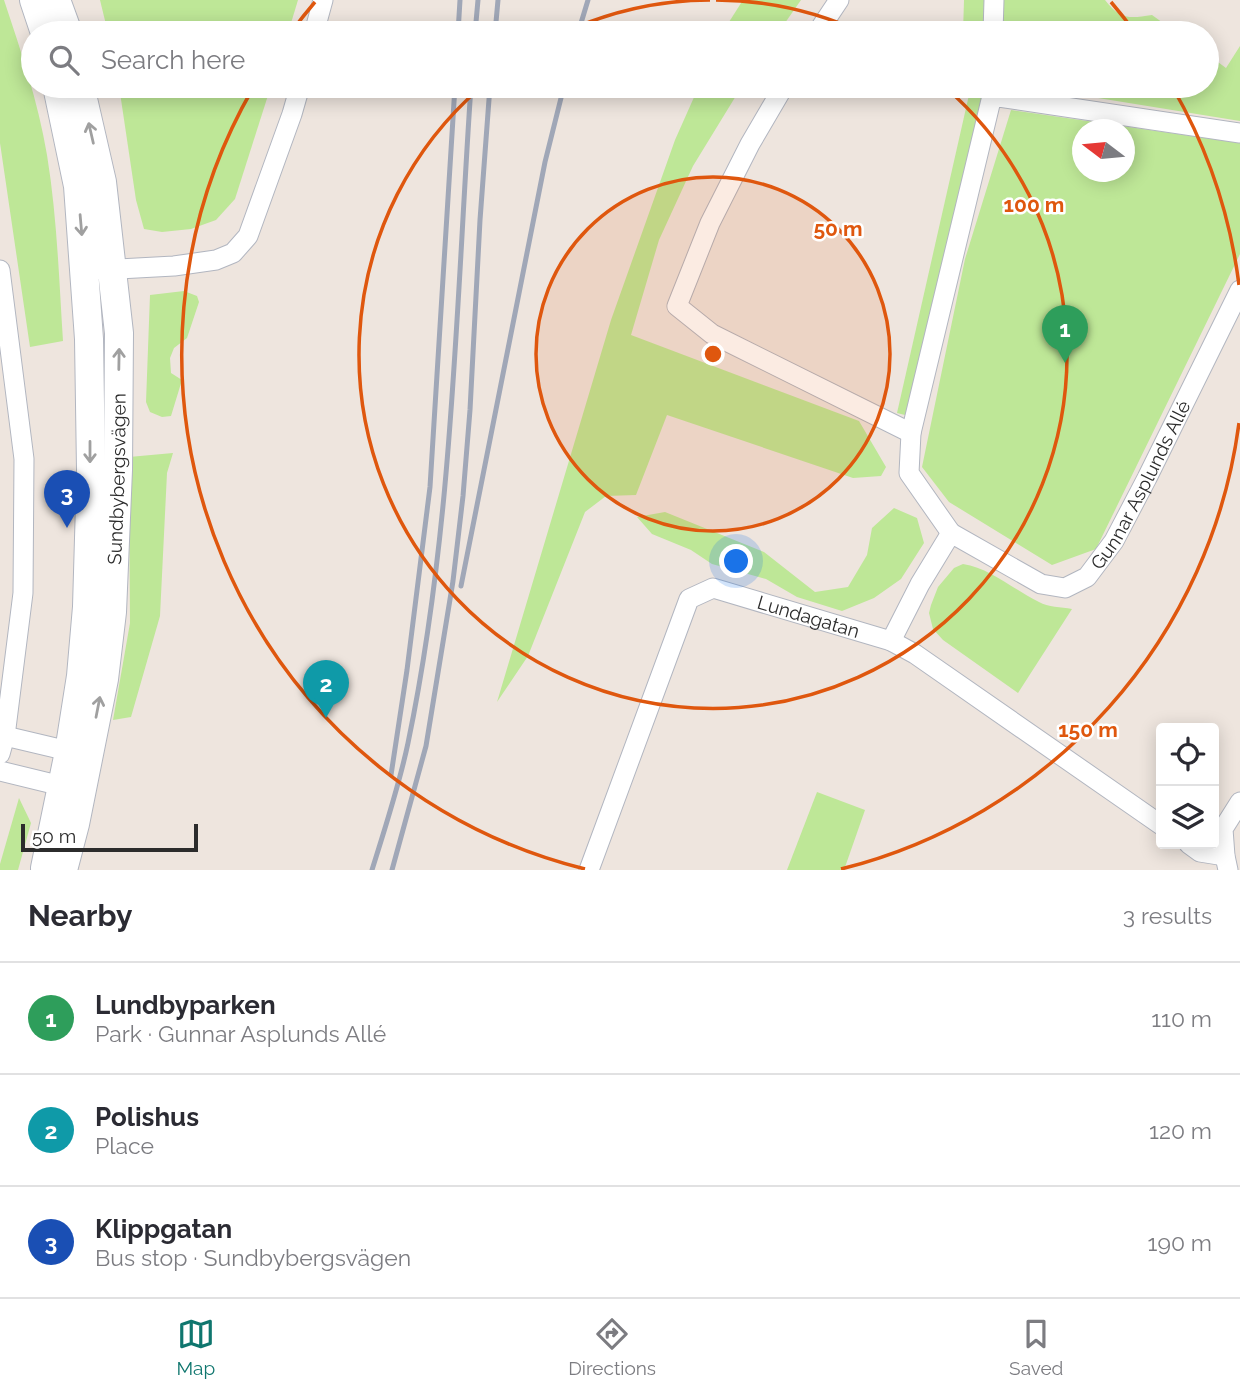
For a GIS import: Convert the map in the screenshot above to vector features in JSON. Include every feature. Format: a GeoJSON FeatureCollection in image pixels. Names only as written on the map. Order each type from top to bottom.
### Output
{"type":"FeatureCollection","features":[{"type":"Feature","properties":{"kind":"main road"},"geometry":{"type":"LineString","coordinates":[[34,0],[41,21]]}},
{"type":"Feature","properties":{"kind":"main road"},"geometry":{"type":"LineString","coordinates":[[56,0],[64,21]]}},
{"type":"Feature","properties":{"kind":"main road","name":"Sundbybergsvägen"},"geometry":{"type":"LineString","coordinates":[[60,98],[78,186],[89,339],[87,593],[79,754]]}},
{"type":"Feature","properties":{"kind":"main road","name":"Sundbybergsvägen"},"geometry":{"type":"LineString","coordinates":[[64,870],[72,789],[79,754],[104,679],[113,612],[118,470],[119,346],[113,269],[102,182],[83,98]]}},
{"type":"Feature","properties":{"kind":"main road","name":"Sundbybergsvägen"},"geometry":{"type":"LineString","coordinates":[[45,870],[72,789]]}},
{"type":"Feature","properties":{"kind":"street"},"geometry":{"type":"LineString","coordinates":[[317,21],[323,0]]}},
{"type":"Feature","properties":{"kind":"street"},"geometry":{"type":"LineString","coordinates":[[825,21],[839,0]]}},
{"type":"Feature","properties":{"kind":"street"},"geometry":{"type":"LineString","coordinates":[[993,21],[994,0]]}},
{"type":"Feature","properties":{"kind":"street"},"geometry":{"type":"LineString","coordinates":[[85,271],[174,266],[216,260],[233,253],[248,236],[297,98]]}},
{"type":"Feature","properties":{"kind":"street"},"geometry":{"type":"LineString","coordinates":[[778,98],[750,144],[710,223],[677,306],[712,334],[911,433]]}},
{"type":"Feature","properties":{"kind":"street","name":"Gunnar Asplunds Allé"},"geometry":{"type":"LineString","coordinates":[[991,98],[911,433],[909,473],[951,533],[1041,584],[1065,588],[1087,577],[1114,541],[1240,290]]}},
{"type":"Feature","properties":{"kind":"street","name":"Gunnar Asplunds Allé"},"geometry":{"type":"LineString","coordinates":[[1034,98],[1240,133]]}},
{"type":"Feature","properties":{"kind":"street"},"geometry":{"type":"LineString","coordinates":[[0,270],[5,330],[24,459],[23,593],[2,745],[79,754]]}},
{"type":"Feature","properties":{"kind":"street"},"geometry":{"type":"LineString","coordinates":[[891,641],[920,584],[951,533]]}},
{"type":"Feature","properties":{"kind":"street","name":"Lundagatan"},"geometry":{"type":"LineString","coordinates":[[589,870],[689,599],[713,588],[891,641],[915,654],[1156,822]]}},
{"type":"Feature","properties":{"kind":"street"},"geometry":{"type":"LineString","coordinates":[[0,771],[72,789]]}},
{"type":"Feature","properties":{"kind":"street"},"geometry":{"type":"LineString","coordinates":[[1196,849],[1227,863],[1223,829],[1240,802]]}},
{"type":"Feature","properties":{"kind":"green space"},"geometry":{"type":"Polygon","coordinates":[[[0,0],[4,0],[21,51],[21,98],[34,98],[47,155],[63,341],[30,347],[0,143],[0,0]]]}},
{"type":"Feature","properties":{"kind":"green space"},"geometry":{"type":"Polygon","coordinates":[[[100,0],[298,0],[292,21],[105,21],[100,0]]]}},
{"type":"Feature","properties":{"kind":"green space"},"geometry":{"type":"Polygon","coordinates":[[[743,0],[801,0],[786,21],[730,21],[743,0]]]}},
{"type":"Feature","properties":{"kind":"green space"},"geometry":{"type":"Polygon","coordinates":[[[964,0],[1105,0],[1115,11],[1125,16],[1152,15],[1160,21],[963,21],[964,0]]]}},
{"type":"Feature","properties":{"kind":"green space"},"geometry":{"type":"Polygon","coordinates":[[[1240,46],[1240,121],[1098,98],[1219,98],[1219,63],[1226,68],[1240,46]]]}},
{"type":"Feature","properties":{"kind":"green space"},"geometry":{"type":"Polygon","coordinates":[[[121,98],[267,98],[235,199],[216,220],[191,229],[162,232],[144,229],[136,200],[121,98]]]}},
{"type":"Feature","properties":{"kind":"green space"},"geometry":{"type":"Polygon","coordinates":[[[694,98],[735,98],[693,166],[659,240],[631,335],[859,421],[886,467],[881,476],[853,478],[667,415],[636,495],[606,496],[585,512],[528,656],[497,702],[611,320],[675,140],[694,98]]]}},
{"type":"Feature","properties":{"kind":"green space"},"geometry":{"type":"Polygon","coordinates":[[[968,98],[982,98],[909,416],[897,413],[968,98]]]}},
{"type":"Feature","properties":{"kind":"green space"},"geometry":{"type":"Polygon","coordinates":[[[1011,110],[1073,119],[1072,182],[1135,182],[1135,128],[1240,143],[1240,254],[1096,549],[1052,565],[949,502],[922,467],[965,259],[1011,110]]]}},
{"type":"Feature","properties":{"kind":"green space"},"geometry":{"type":"Polygon","coordinates":[[[184,291],[197,296],[199,302],[187,338],[174,348],[170,358],[171,373],[182,380],[171,416],[162,417],[150,412],[146,402],[150,295],[184,291]]]}},
{"type":"Feature","properties":{"kind":"green space"},"geometry":{"type":"Polygon","coordinates":[[[173,453],[167,473],[160,616],[131,717],[113,720],[130,623],[129,457],[173,453]]]}},
{"type":"Feature","properties":{"kind":"green space"},"geometry":{"type":"Polygon","coordinates":[[[894,508],[917,518],[924,543],[901,579],[874,598],[842,611],[797,597],[766,579],[712,564],[691,550],[652,534],[637,517],[665,512],[764,552],[815,592],[848,587],[867,555],[872,528],[894,508]]]}},
{"type":"Feature","properties":{"kind":"green space"},"geometry":{"type":"Polygon","coordinates":[[[963,564],[992,575],[1043,604],[1072,609],[1018,693],[943,640],[933,629],[929,613],[938,587],[954,568],[963,564]]]}},
{"type":"Feature","properties":{"kind":"green space"},"geometry":{"type":"Polygon","coordinates":[[[817,792],[865,810],[844,870],[787,870],[817,792]]]}},
{"type":"Feature","properties":{"kind":"green space"},"geometry":{"type":"Polygon","coordinates":[[[19,798],[31,823],[18,870],[0,870],[0,864],[19,798]]]}},
{"type":"Feature","properties":{"kind":"railway"},"geometry":{"type":"LineString","coordinates":[[459,21],[460,0]]}},
{"type":"Feature","properties":{"kind":"railway"},"geometry":{"type":"LineString","coordinates":[[476,21],[478,0]]}},
{"type":"Feature","properties":{"kind":"railway"},"geometry":{"type":"LineString","coordinates":[[496,21],[498,0]]}},
{"type":"Feature","properties":{"kind":"railway"},"geometry":{"type":"LineString","coordinates":[[582,21],[588,0]]}},
{"type":"Feature","properties":{"kind":"railway"},"geometry":{"type":"LineString","coordinates":[[391,775],[430,487],[454,98]]}},
{"type":"Feature","properties":{"kind":"railway"},"geometry":{"type":"LineString","coordinates":[[372,870],[408,743],[435,580],[451,416],[470,98]]}},
{"type":"Feature","properties":{"kind":"railway"},"geometry":{"type":"LineString","coordinates":[[392,870],[426,746],[453,581],[470,410],[489,98]]}},
{"type":"Feature","properties":{"kind":"railway"},"geometry":{"type":"LineString","coordinates":[[461,586],[545,162],[561,98]]}},
{"type":"Feature","properties":{"kind":"place","name":"Lundbyparken"},"geometry":{"type":"Point","coordinates":[1065,363]}},
{"type":"Feature","properties":{"kind":"place","name":"Klippgatan"},"geometry":{"type":"Point","coordinates":[67,528]}},
{"type":"Feature","properties":{"kind":"place","name":"Polishus"},"geometry":{"type":"Point","coordinates":[326,718]}}]}
